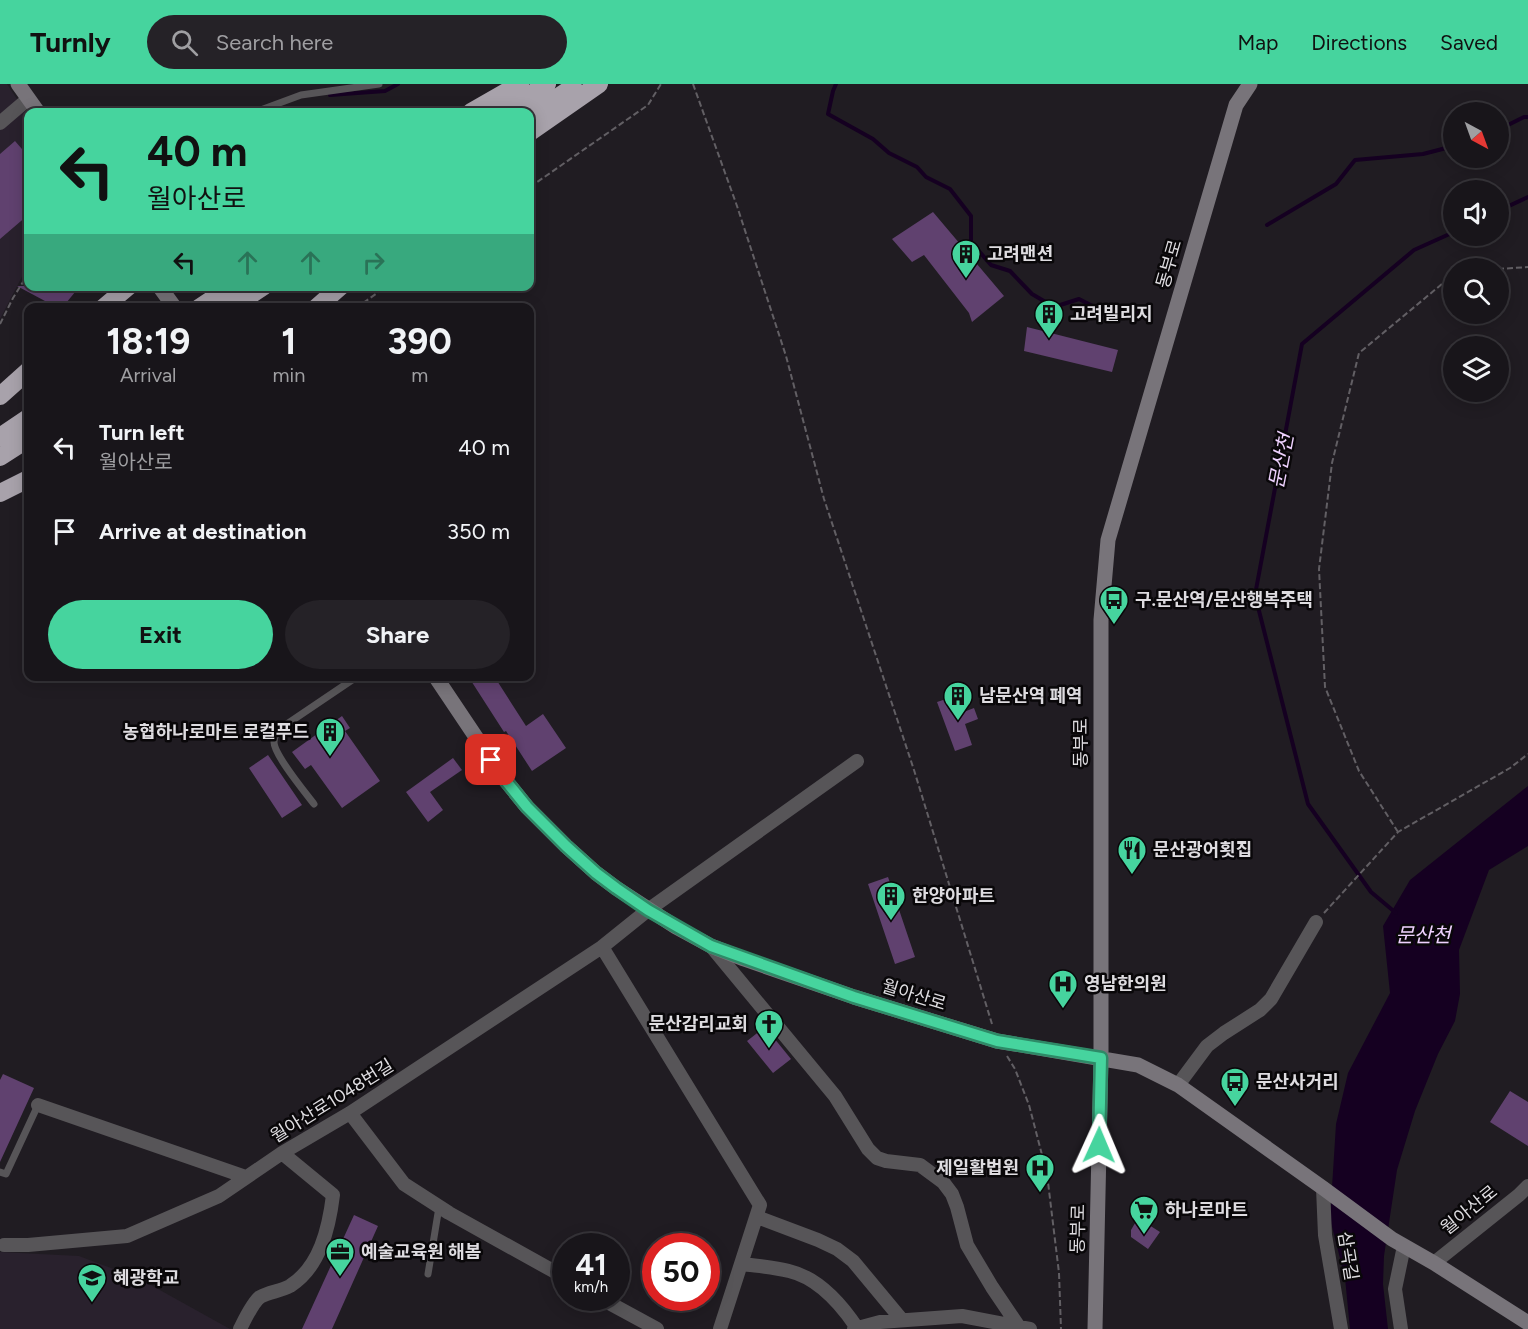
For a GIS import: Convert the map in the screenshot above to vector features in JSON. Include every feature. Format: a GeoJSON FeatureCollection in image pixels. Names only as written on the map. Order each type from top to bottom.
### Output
{"type":"FeatureCollection","features":[{"type":"Feature","properties":{"kind":"highway"},"geometry":{"type":"LineString","coordinates":[[478,108],[520,84]]}},
{"type":"Feature","properties":{"kind":"highway"},"geometry":{"type":"LineString","coordinates":[[509,108],[547,84]]}},
{"type":"Feature","properties":{"kind":"highway"},"geometry":{"type":"LineString","coordinates":[[534,113],[578,84]]}},
{"type":"Feature","properties":{"kind":"highway"},"geometry":{"type":"LineString","coordinates":[[534,129],[599,84]]}},
{"type":"Feature","properties":{"kind":"highway"},"geometry":{"type":"LineString","coordinates":[[109,303],[123,291]]}},
{"type":"Feature","properties":{"kind":"highway"},"geometry":{"type":"LineString","coordinates":[[212,303],[246,291]]}},
{"type":"Feature","properties":{"kind":"highway"},"geometry":{"type":"LineString","coordinates":[[322,303],[335,291]]}},
{"type":"Feature","properties":{"kind":"highway"},"geometry":{"type":"LineString","coordinates":[[0,396],[24,375]]}},
{"type":"Feature","properties":{"kind":"highway"},"geometry":{"type":"LineString","coordinates":[[0,437],[24,421]]}},
{"type":"Feature","properties":{"kind":"highway"},"geometry":{"type":"LineString","coordinates":[[0,457],[24,442]]}},
{"type":"Feature","properties":{"kind":"highway"},"geometry":{"type":"LineString","coordinates":[[0,493],[24,481]]}},
{"type":"Feature","properties":{"kind":"main road"},"geometry":{"type":"LineString","coordinates":[[18,84],[35,108]]}},
{"type":"Feature","properties":{"kind":"main road","name":"동부로"},"geometry":{"type":"LineString","coordinates":[[1095,1329],[1101,1058],[1101,620],[1108,540],[1236,105],[1250,84]]}},
{"type":"Feature","properties":{"kind":"main road","name":"월아산로"},"geometry":{"type":"LineString","coordinates":[[438,681],[502,776],[527,807],[596,873],[648,910],[711,946],[854,997],[997,1041],[1138,1065],[1178,1085],[1398,1243]]}},
{"type":"Feature","properties":{"kind":"main road"},"geometry":{"type":"LineString","coordinates":[[1398,1243],[1434,1263],[1528,1323]]}},
{"type":"Feature","properties":{"kind":"street","name":"동부로"},"geometry":{"type":"LineString","coordinates":[[1236,105],[1243,84]]}},
{"type":"Feature","properties":{"kind":"street"},"geometry":{"type":"LineString","coordinates":[[0,123],[28,99]]}},
{"type":"Feature","properties":{"kind":"street"},"geometry":{"type":"LineString","coordinates":[[648,910],[857,761]]}},
{"type":"Feature","properties":{"kind":"street","name":"월아산로1048번길"},"geometry":{"type":"LineString","coordinates":[[4,1245],[127,1236],[219,1196],[282,1153],[350,1113],[602,947],[648,910]]}},
{"type":"Feature","properties":{"kind":"street"},"geometry":{"type":"LineString","coordinates":[[1178,1085],[1207,1046],[1260,1010],[1271,999],[1316,922]]}},
{"type":"Feature","properties":{"kind":"street"},"geometry":{"type":"LineString","coordinates":[[711,946],[835,1096],[868,1149],[877,1158],[886,1161],[920,1165],[943,1182],[952,1194],[967,1245],[992,1287],[1024,1328]]}},
{"type":"Feature","properties":{"kind":"street"},"geometry":{"type":"LineString","coordinates":[[602,947],[760,1205],[720,1329]]}},
{"type":"Feature","properties":{"kind":"street"},"geometry":{"type":"LineString","coordinates":[[38,1105],[246,1177]]}},
{"type":"Feature","properties":{"kind":"street"},"geometry":{"type":"LineString","coordinates":[[350,1113],[404,1184],[439,1207],[552,1270]]}},
{"type":"Feature","properties":{"kind":"street"},"geometry":{"type":"LineString","coordinates":[[240,1329],[258,1298],[289,1286],[306,1273],[322,1244],[329,1222],[333,1195],[282,1153]]}},
{"type":"Feature","properties":{"kind":"street","name":"월아산로"},"geometry":{"type":"LineString","coordinates":[[1434,1263],[1528,1186]]}},
{"type":"Feature","properties":{"kind":"street","name":"삼곡길"},"geometry":{"type":"LineString","coordinates":[[1323,1188],[1325,1235],[1341,1329]]}},
{"type":"Feature","properties":{"kind":"street"},"geometry":{"type":"LineString","coordinates":[[757,1217],[837,1249],[853,1261],[902,1320]]}},
{"type":"Feature","properties":{"kind":"street"},"geometry":{"type":"LineString","coordinates":[[1398,1243],[1395,1289],[1401,1329]]}},
{"type":"Feature","properties":{"kind":"street"},"geometry":{"type":"LineString","coordinates":[[742,1264],[791,1271],[812,1281],[843,1306],[855,1329],[880,1322],[962,1316],[1024,1328]]}},
{"type":"Feature","properties":{"kind":"street"},"geometry":{"type":"LineString","coordinates":[[624,1311],[657,1329]]}},
{"type":"Feature","properties":{"kind":"lane"},"geometry":{"type":"LineString","coordinates":[[266,108],[301,95],[379,84]]}},
{"type":"Feature","properties":{"kind":"lane"},"geometry":{"type":"LineString","coordinates":[[314,804],[278,754],[273,743],[275,734],[351,681]]}},
{"type":"Feature","properties":{"kind":"lane"},"geometry":{"type":"LineString","coordinates":[[0,1172],[6,1174],[38,1105]]}},
{"type":"Feature","properties":{"kind":"lane"},"geometry":{"type":"LineString","coordinates":[[428,1274],[439,1207]]}},
{"type":"Feature","properties":{"kind":"path"},"geometry":{"type":"LineString","coordinates":[[534,184],[648,105],[661,84]]}},
{"type":"Feature","properties":{"kind":"path"},"geometry":{"type":"LineString","coordinates":[[693,84],[737,206],[786,356],[824,499],[914,770],[997,1041],[1016,1069],[1029,1105],[1047,1174],[1059,1274],[1060,1329]]}},
{"type":"Feature","properties":{"kind":"path"},"geometry":{"type":"LineString","coordinates":[[1509,268],[1528,267]]}},
{"type":"Feature","properties":{"kind":"path"},"geometry":{"type":"LineString","coordinates":[[0,324],[24,280]]}},
{"type":"Feature","properties":{"kind":"path"},"geometry":{"type":"LineString","coordinates":[[1398,832],[1359,771],[1325,687],[1319,569],[1332,463],[1359,353],[1443,283]]}},
{"type":"Feature","properties":{"kind":"path"},"geometry":{"type":"LineString","coordinates":[[363,303],[380,291]]}},
{"type":"Feature","properties":{"kind":"path"},"geometry":{"type":"LineString","coordinates":[[1316,922],[1398,832],[1510,768],[1528,754]]}},
{"type":"Feature","properties":{"kind":"shaded area"},"geometry":{"type":"Polygon","coordinates":[[[0,84],[7,84],[24,110],[24,273],[0,319],[0,84]]]}},
{"type":"Feature","properties":{"kind":"shaded area","name":"혜광학교"},"geometry":{"type":"Polygon","coordinates":[[[0,1252],[79,1256],[140,1279],[230,1329],[0,1329],[0,1252]]]}},
{"type":"Feature","properties":{"kind":"water","name":"문산천"},"geometry":{"type":"Polygon","coordinates":[[[1528,786],[1528,846],[1489,870],[1459,950],[1460,994],[1455,1021],[1438,1054],[1415,1111],[1397,1170],[1384,1256],[1383,1284],[1388,1329],[1350,1329],[1345,1278],[1330,1219],[1336,1124],[1348,1073],[1390,993],[1383,926],[1410,880],[1528,786]]]}},
{"type":"Feature","properties":{"kind":"building"},"geometry":{"type":"Polygon","coordinates":[[[15,141],[24,151],[24,218],[0,239],[0,154],[15,141]]]}},
{"type":"Feature","properties":{"kind":"building","name":"고려맨션"},"geometry":{"type":"Polygon","coordinates":[[[933,212],[1004,296],[972,322],[969,313],[924,255],[912,262],[892,239],[933,212]]]}},
{"type":"Feature","properties":{"kind":"building"},"geometry":{"type":"Polygon","coordinates":[[[26,291],[76,291],[66,303],[49,303],[26,291]]]}},
{"type":"Feature","properties":{"kind":"building","name":"고려빌리지"},"geometry":{"type":"Polygon","coordinates":[[[1027,327],[1118,350],[1112,372],[1024,351],[1027,327]]]}},
{"type":"Feature","properties":{"kind":"building"},"geometry":{"type":"Polygon","coordinates":[[[471,681],[497,681],[526,726],[543,714],[566,748],[532,771],[506,731],[504,732],[471,681]]]}},
{"type":"Feature","properties":{"kind":"building","name":"남문산역 폐역"},"geometry":{"type":"Polygon","coordinates":[[[955,696],[961,713],[974,708],[978,719],[965,724],[972,745],[955,751],[937,702],[955,696]]]}},
{"type":"Feature","properties":{"kind":"building","name":"농협하나로마트 로컬푸드"},"geometry":{"type":"Polygon","coordinates":[[[342,716],[350,728],[345,731],[380,781],[342,808],[311,765],[305,769],[292,752],[342,716]]]}},
{"type":"Feature","properties":{"kind":"building"},"geometry":{"type":"Polygon","coordinates":[[[268,755],[302,805],[282,818],[249,768],[268,755]]]}},
{"type":"Feature","properties":{"kind":"building"},"geometry":{"type":"Polygon","coordinates":[[[453,758],[462,770],[430,792],[443,810],[428,822],[406,792],[453,758]]]}},
{"type":"Feature","properties":{"kind":"building","name":"한양아파트"},"geometry":{"type":"Polygon","coordinates":[[[888,877],[915,957],[895,964],[868,884],[888,877]]]}},
{"type":"Feature","properties":{"kind":"building","name":"문산감리교회"},"geometry":{"type":"Polygon","coordinates":[[[765,1027],[791,1059],[773,1073],[747,1041],[765,1027]]]}},
{"type":"Feature","properties":{"kind":"building"},"geometry":{"type":"Polygon","coordinates":[[[3,1074],[34,1088],[0,1162],[0,1080],[3,1074]]]}},
{"type":"Feature","properties":{"kind":"building"},"geometry":{"type":"Polygon","coordinates":[[[1510,1091],[1528,1102],[1528,1146],[1490,1122],[1510,1091]]]}},
{"type":"Feature","properties":{"kind":"building","name":"예술교육원 해봄"},"geometry":{"type":"Polygon","coordinates":[[[354,1215],[378,1226],[332,1329],[302,1329],[354,1215]]]}},
{"type":"Feature","properties":{"kind":"building","name":"하나로마트"},"geometry":{"type":"Polygon","coordinates":[[[1138,1218],[1160,1232],[1148,1249],[1131,1237],[1131,1230],[1138,1218]]]}},
{"type":"Feature","properties":{"kind":"waterway"},"geometry":{"type":"LineString","coordinates":[[330,95],[385,91],[398,84]]}},
{"type":"Feature","properties":{"kind":"waterway"},"geometry":{"type":"LineString","coordinates":[[836,84],[828,114],[873,139],[889,153],[917,167],[926,177],[950,189],[971,216],[971,242],[991,265],[1010,271],[1032,294],[1054,307],[1079,299],[1108,314],[1148,313]]}},
{"type":"Feature","properties":{"kind":"waterway"},"geometry":{"type":"LineString","coordinates":[[1509,124],[1528,117]]}},
{"type":"Feature","properties":{"kind":"waterway"},"geometry":{"type":"LineString","coordinates":[[1267,225],[1336,184],[1355,160],[1423,154],[1443,149]]}},
{"type":"Feature","properties":{"kind":"waterway","name":"문산천"},"geometry":{"type":"LineString","coordinates":[[1509,206],[1528,197]]}},
{"type":"Feature","properties":{"kind":"waterway","name":"문산천"},"geometry":{"type":"LineString","coordinates":[[1396,913],[1371,892],[1308,804],[1255,595],[1302,344],[1414,250],[1443,237]]}},
{"type":"Feature","properties":{"kind":"place","name":"고려맨션"},"geometry":{"type":"Point","coordinates":[966,280]}},
{"type":"Feature","properties":{"kind":"place","name":"고려빌리지"},"geometry":{"type":"Point","coordinates":[1049,340]}},
{"type":"Feature","properties":{"kind":"place","name":"구.문산역/문산행복주택"},"geometry":{"type":"Point","coordinates":[1114,626]}},
{"type":"Feature","properties":{"kind":"place","name":"남문산역 폐역"},"geometry":{"type":"Point","coordinates":[958,722]}},
{"type":"Feature","properties":{"kind":"place","name":"농협하나로마트 로컬푸드"},"geometry":{"type":"Point","coordinates":[330,758]}},
{"type":"Feature","properties":{"kind":"place","name":"문산광어횟집"},"geometry":{"type":"Point","coordinates":[1132,876]}},
{"type":"Feature","properties":{"kind":"place","name":"한양아파트"},"geometry":{"type":"Point","coordinates":[891,922]}},
{"type":"Feature","properties":{"kind":"place","name":"영남한의원"},"geometry":{"type":"Point","coordinates":[1063,1010]}},
{"type":"Feature","properties":{"kind":"place","name":"문산감리교회"},"geometry":{"type":"Point","coordinates":[769,1050]}},
{"type":"Feature","properties":{"kind":"place","name":"문산사거리"},"geometry":{"type":"Point","coordinates":[1235,1108]}},
{"type":"Feature","properties":{"kind":"place","name":"제일활법원"},"geometry":{"type":"Point","coordinates":[1040,1194]}},
{"type":"Feature","properties":{"kind":"place","name":"하나로마트"},"geometry":{"type":"Point","coordinates":[1144,1236]}},
{"type":"Feature","properties":{"kind":"place","name":"예술교육원 해봄"},"geometry":{"type":"Point","coordinates":[340,1278]}},
{"type":"Feature","properties":{"kind":"place","name":"혜광학교"},"geometry":{"type":"Point","coordinates":[92,1304]}},
{"type":"Feature","properties":{"kind":"route"},"geometry":{"type":"LineString","coordinates":[[491,760],[527,807],[596,873],[648,910],[711,946],[854,997],[997,1041],[1101,1058],[1099,1145]]}}]}
